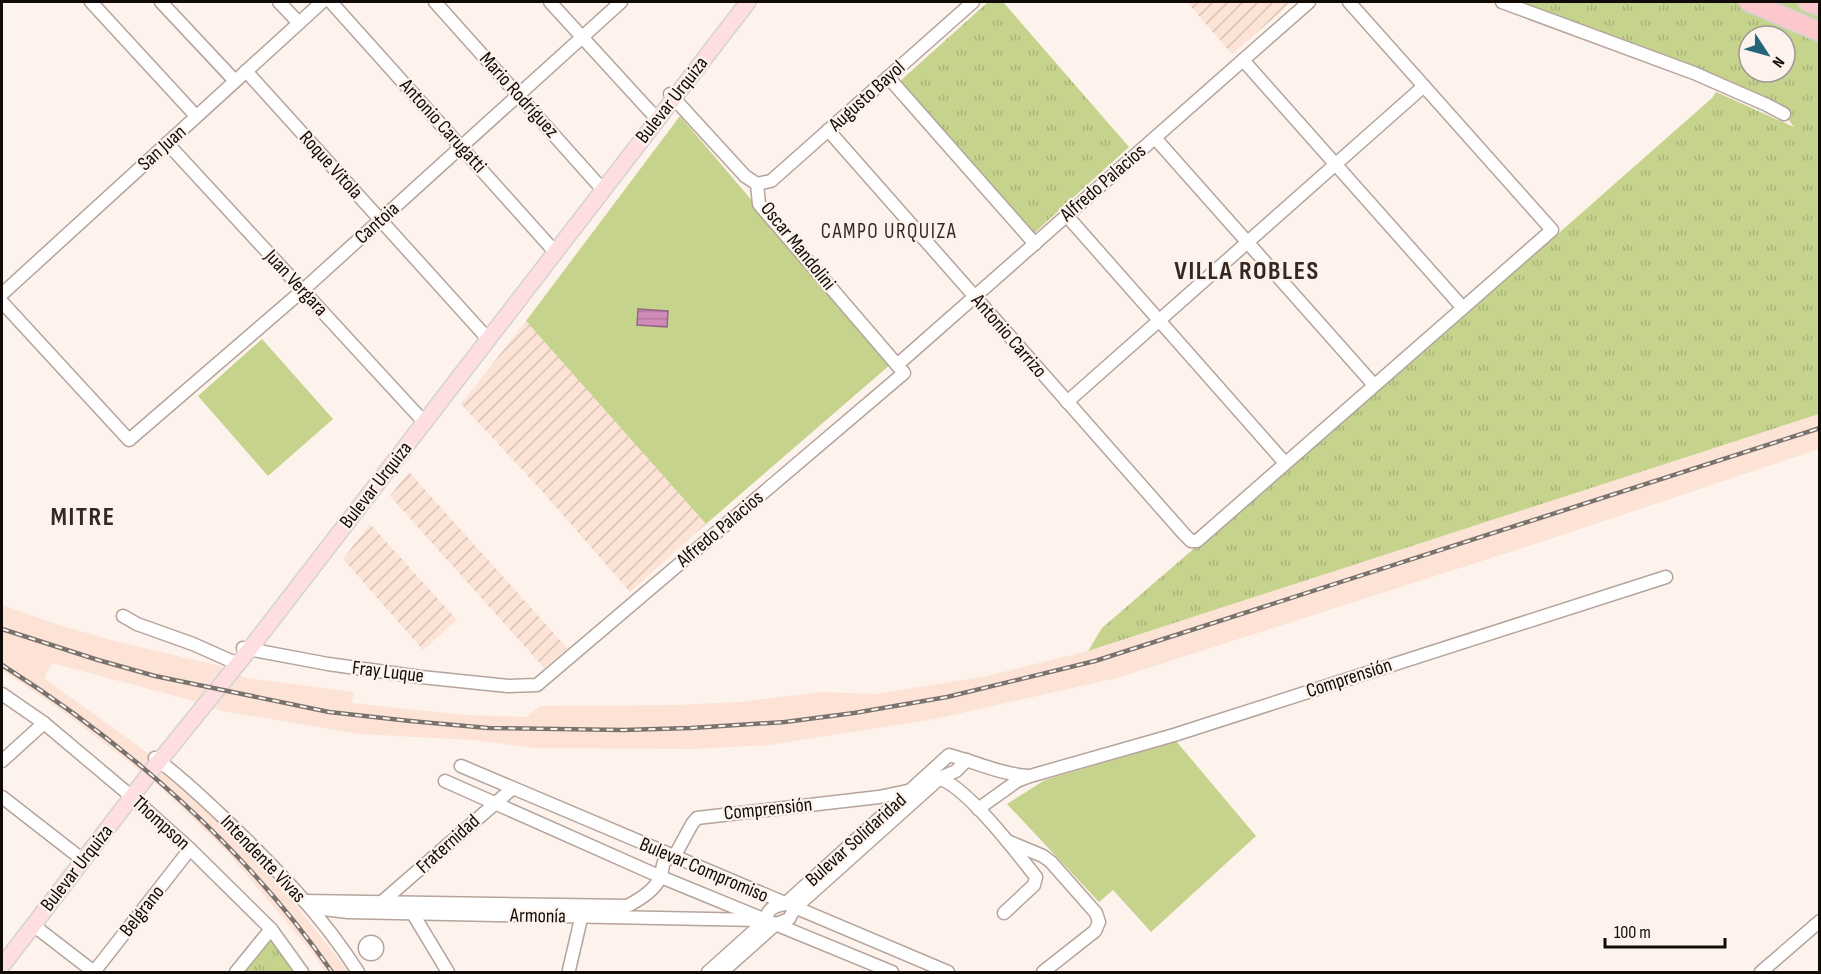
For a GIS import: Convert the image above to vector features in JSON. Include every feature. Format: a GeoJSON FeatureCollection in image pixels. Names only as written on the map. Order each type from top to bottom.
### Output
{"type":"FeatureCollection","features":[{"type":"Feature","properties":{"kind":"highway"},"geometry":{"type":"LineString","coordinates":[[1749,2],[1820,32]]}},
{"type":"Feature","properties":{"kind":"highway"},"geometry":{"type":"LineString","coordinates":[[1808,2],[1820,6]]}},
{"type":"Feature","properties":{"kind":"main road","name":"Bulevar Urquiza"},"geometry":{"type":"LineString","coordinates":[[2,958],[245,649],[672,96],[740,4]]}},
{"type":"Feature","properties":{"kind":"main road","name":"Bulevar Urquiza"},"geometry":{"type":"LineString","coordinates":[[2,966],[81,859]]}},
{"type":"Feature","properties":{"kind":"street"},"geometry":{"type":"LineString","coordinates":[[90,2],[196,116]]}},
{"type":"Feature","properties":{"kind":"street"},"geometry":{"type":"LineString","coordinates":[[161,2],[235,81]]}},
{"type":"Feature","properties":{"kind":"street"},"geometry":{"type":"LineString","coordinates":[[279,2],[298,23]]}},
{"type":"Feature","properties":{"kind":"street","name":"San Juan"},"geometry":{"type":"LineString","coordinates":[[2,294],[322,2]]}},
{"type":"Feature","properties":{"kind":"street","name":"Antonio Carugatti"},"geometry":{"type":"LineString","coordinates":[[331,2],[554,249]]}},
{"type":"Feature","properties":{"kind":"street","name":"Mario Rodríguez"},"geometry":{"type":"LineString","coordinates":[[435,2],[601,187]]}},
{"type":"Feature","properties":{"kind":"street"},"geometry":{"type":"LineString","coordinates":[[550,2],[655,117]]}},
{"type":"Feature","properties":{"kind":"street","name":"Cantoia"},"geometry":{"type":"LineString","coordinates":[[2,302],[129,440],[303,290],[621,2]]}},
{"type":"Feature","properties":{"kind":"street","name":"Augusto Bayol"},"geometry":{"type":"LineString","coordinates":[[757,184],[771,181],[973,2]]}},
{"type":"Feature","properties":{"kind":"street","name":"Alfredo Palacios"},"geometry":{"type":"LineString","coordinates":[[537,685],[900,369],[974,297],[1309,2]]}},
{"type":"Feature","properties":{"kind":"street"},"geometry":{"type":"LineString","coordinates":[[1066,216],[1285,463],[1552,230],[1348,2]]}},
{"type":"Feature","properties":{"kind":"street"},"geometry":{"type":"LineString","coordinates":[[1502,2],[1694,73],[1784,114]]}},
{"type":"Feature","properties":{"kind":"street"},"geometry":{"type":"LineString","coordinates":[[1243,60],[1463,308]]}},
{"type":"Feature","properties":{"kind":"street","name":"Roque Vitola"},"geometry":{"type":"LineString","coordinates":[[246,71],[486,336]]}},
{"type":"Feature","properties":{"kind":"street"},"geometry":{"type":"LineString","coordinates":[[888,77],[1035,244]]}},
{"type":"Feature","properties":{"kind":"street"},"geometry":{"type":"LineString","coordinates":[[1067,402],[1424,86]]}},
{"type":"Feature","properties":{"kind":"street","name":"Oscar Mandolini"},"geometry":{"type":"LineString","coordinates":[[672,96],[745,176],[757,184],[759,204],[900,369]]}},
{"type":"Feature","properties":{"kind":"street","name":"Antonio Carrizo"},"geometry":{"type":"LineString","coordinates":[[828,130],[1191,541],[1197,541],[1285,463]]}},
{"type":"Feature","properties":{"kind":"street"},"geometry":{"type":"LineString","coordinates":[[1155,138],[1374,385]]}},
{"type":"Feature","properties":{"kind":"street","name":"Juan Vergara"},"geometry":{"type":"LineString","coordinates":[[167,143],[422,420]]}},
{"type":"Feature","properties":{"kind":"street","name":"Comprensión"},"geometry":{"type":"LineString","coordinates":[[978,810],[1017,781],[1030,776],[1185,731],[1666,577]]}},
{"type":"Feature","properties":{"kind":"street"},"geometry":{"type":"LineString","coordinates":[[123,616],[137,624],[193,644],[234,663]]}},
{"type":"Feature","properties":{"kind":"street","name":"Fray Luque"},"geometry":{"type":"LineString","coordinates":[[245,649],[421,677],[508,686],[537,685]]}},
{"type":"Feature","properties":{"kind":"street","name":"Thompson"},"geometry":{"type":"LineString","coordinates":[[2,694],[44,723],[190,849],[271,929],[302,972]]}},
{"type":"Feature","properties":{"kind":"street"},"geometry":{"type":"LineString","coordinates":[[2,761],[44,723]]}},
{"type":"Feature","properties":{"kind":"street","name":"Bulevar Solidaridad"},"geometry":{"type":"LineString","coordinates":[[708,972],[771,922],[789,919],[790,906],[949,755],[967,760],[956,771],[940,778],[790,906],[775,905],[770,909],[766,915],[771,922]]}},
{"type":"Feature","properties":{"kind":"street","name":"Intendente Vivas"},"geometry":{"type":"LineString","coordinates":[[158,760],[207,802],[255,848],[307,904],[358,972]]}},
{"type":"Feature","properties":{"kind":"street","name":"Comprensión"},"geometry":{"type":"LineString","coordinates":[[967,760],[983,767],[1030,776]]}},
{"type":"Feature","properties":{"kind":"street","name":"Bulevar Compromiso"},"geometry":{"type":"LineString","coordinates":[[461,766],[948,972]]}},
{"type":"Feature","properties":{"kind":"street"},"geometry":{"type":"LineString","coordinates":[[927,777],[940,778],[959,789],[1007,841],[1036,877],[1034,885],[1004,913]]}},
{"type":"Feature","properties":{"kind":"street","name":"Bulevar Compromiso"},"geometry":{"type":"LineString","coordinates":[[445,782],[661,877],[892,972]]}},
{"type":"Feature","properties":{"kind":"street","name":"Fraternidad"},"geometry":{"type":"LineString","coordinates":[[383,902],[513,788]]}},
{"type":"Feature","properties":{"kind":"street","name":"Comprensión"},"geometry":{"type":"LineString","coordinates":[[661,877],[662,864],[674,857],[697,818],[879,797],[912,790]]}},
{"type":"Feature","properties":{"kind":"street"},"geometry":{"type":"LineString","coordinates":[[2,797],[81,859]]}},
{"type":"Feature","properties":{"kind":"street"},"geometry":{"type":"LineString","coordinates":[[1007,841],[1043,856],[1051,862],[1096,913],[1099,922],[1095,931],[1043,972]]}},
{"type":"Feature","properties":{"kind":"street","name":"Belgrano"},"geometry":{"type":"LineString","coordinates":[[94,972],[190,849]]}},
{"type":"Feature","properties":{"kind":"street","name":"Armonía"},"geometry":{"type":"LineString","coordinates":[[583,911],[627,906],[641,899],[661,877]]}},
{"type":"Feature","properties":{"kind":"street","name":"Armonía"},"geometry":{"type":"LineString","coordinates":[[307,904],[383,902],[409,908]]}},
{"type":"Feature","properties":{"kind":"street","name":"Armonía"},"geometry":{"type":"LineString","coordinates":[[307,904],[348,912],[409,908],[583,911],[771,922]]}},
{"type":"Feature","properties":{"kind":"street"},"geometry":{"type":"LineString","coordinates":[[409,908],[448,972]]}},
{"type":"Feature","properties":{"kind":"street"},"geometry":{"type":"LineString","coordinates":[[568,970],[583,911]]}},
{"type":"Feature","properties":{"kind":"street"},"geometry":{"type":"LineString","coordinates":[[1761,972],[1820,921]]}},
{"type":"Feature","properties":{"kind":"street","name":"Bulevar Solidaridad"},"geometry":{"type":"LineString","coordinates":[[722,972],[771,922]]}},
{"type":"Feature","properties":{"kind":"street"},"geometry":{"type":"LineString","coordinates":[[33,925],[94,972]]}},
{"type":"Feature","properties":{"kind":"street"},"geometry":{"type":"LineString","coordinates":[[236,972],[271,929]]}},
{"type":"Feature","properties":{"kind":"street"},"geometry":{"type":"LineString","coordinates":[[351,961],[366,951]]}},
{"type":"Feature","properties":{"kind":"shaded area"},"geometry":{"type":"Polygon","coordinates":[[[1187,2],[1292,2],[1232,54],[1187,2]]]}},
{"type":"Feature","properties":{"kind":"shaded area"},"geometry":{"type":"Polygon","coordinates":[[[638,309],[668,311],[667,327],[637,325],[638,309]]]}},
{"type":"Feature","properties":{"kind":"shaded area"},"geometry":{"type":"Polygon","coordinates":[[[526,321],[706,524],[630,592],[541,490],[461,404],[526,321]]]}},
{"type":"Feature","properties":{"kind":"shaded area"},"geometry":{"type":"Polygon","coordinates":[[[1819,414],[1819,449],[1538,543],[1117,678],[935,719],[769,745],[695,749],[535,748],[473,740],[359,734],[222,711],[194,701],[52,663],[44,678],[152,756],[149,759],[169,774],[276,880],[349,972],[326,972],[231,856],[156,783],[61,710],[2,670],[2,605],[115,641],[220,666],[247,678],[354,692],[352,703],[398,708],[467,715],[527,717],[540,706],[740,702],[823,692],[876,694],[987,676],[1088,651],[1819,414]]]}},
{"type":"Feature","properties":{"kind":"shaded area"},"geometry":{"type":"Polygon","coordinates":[[[409,472],[567,648],[544,668],[390,496],[409,472]]]}},
{"type":"Feature","properties":{"kind":"shaded area"},"geometry":{"type":"Polygon","coordinates":[[[370,524],[457,620],[423,650],[343,559],[370,524]]]}},
{"type":"Feature","properties":{"kind":"green space"},"geometry":{"type":"Polygon","coordinates":[[[988,2],[1003,2],[1129,147],[1033,234],[899,82],[988,2]]]}},
{"type":"Feature","properties":{"kind":"green space"},"geometry":{"type":"Polygon","coordinates":[[[1502,2],[1819,2],[1819,414],[1088,651],[1102,628],[1560,232],[1716,92],[1794,127],[1784,114],[1502,2]]]}},
{"type":"Feature","properties":{"kind":"green space"},"geometry":{"type":"Polygon","coordinates":[[[680,116],[891,364],[706,524],[526,321],[680,116]]]}},
{"type":"Feature","properties":{"kind":"green space"},"geometry":{"type":"Polygon","coordinates":[[[262,339],[333,419],[268,476],[198,396],[262,339]]]}},
{"type":"Feature","properties":{"kind":"green space"},"geometry":{"type":"Polygon","coordinates":[[[1176,741],[1256,836],[1151,932],[1113,890],[1099,902],[1007,804],[1045,780],[1176,741]]]}},
{"type":"Feature","properties":{"kind":"green space"},"geometry":{"type":"Polygon","coordinates":[[[271,929],[302,972],[236,972],[271,929]]]}},
{"type":"Feature","properties":{"kind":"railway"},"geometry":{"type":"LineString","coordinates":[[2,629],[155,676],[329,712],[488,728],[623,730],[785,722],[947,697],[1095,661],[1820,428]]}},
{"type":"Feature","properties":{"kind":"railway"},"geometry":{"type":"LineString","coordinates":[[2,665],[95,729],[182,802],[262,883],[332,972]]}},
{"type":"Feature","properties":{"kind":"district","name":"CAMPO URQUIZA"},"geometry":{"type":"Point","coordinates":[889,231]}},
{"type":"Feature","properties":{"kind":"district","name":"VILLA ROBLES"},"geometry":{"type":"Point","coordinates":[1247,271]}},
{"type":"Feature","properties":{"kind":"district","name":"MITRE"},"geometry":{"type":"Point","coordinates":[83,517]}}]}
